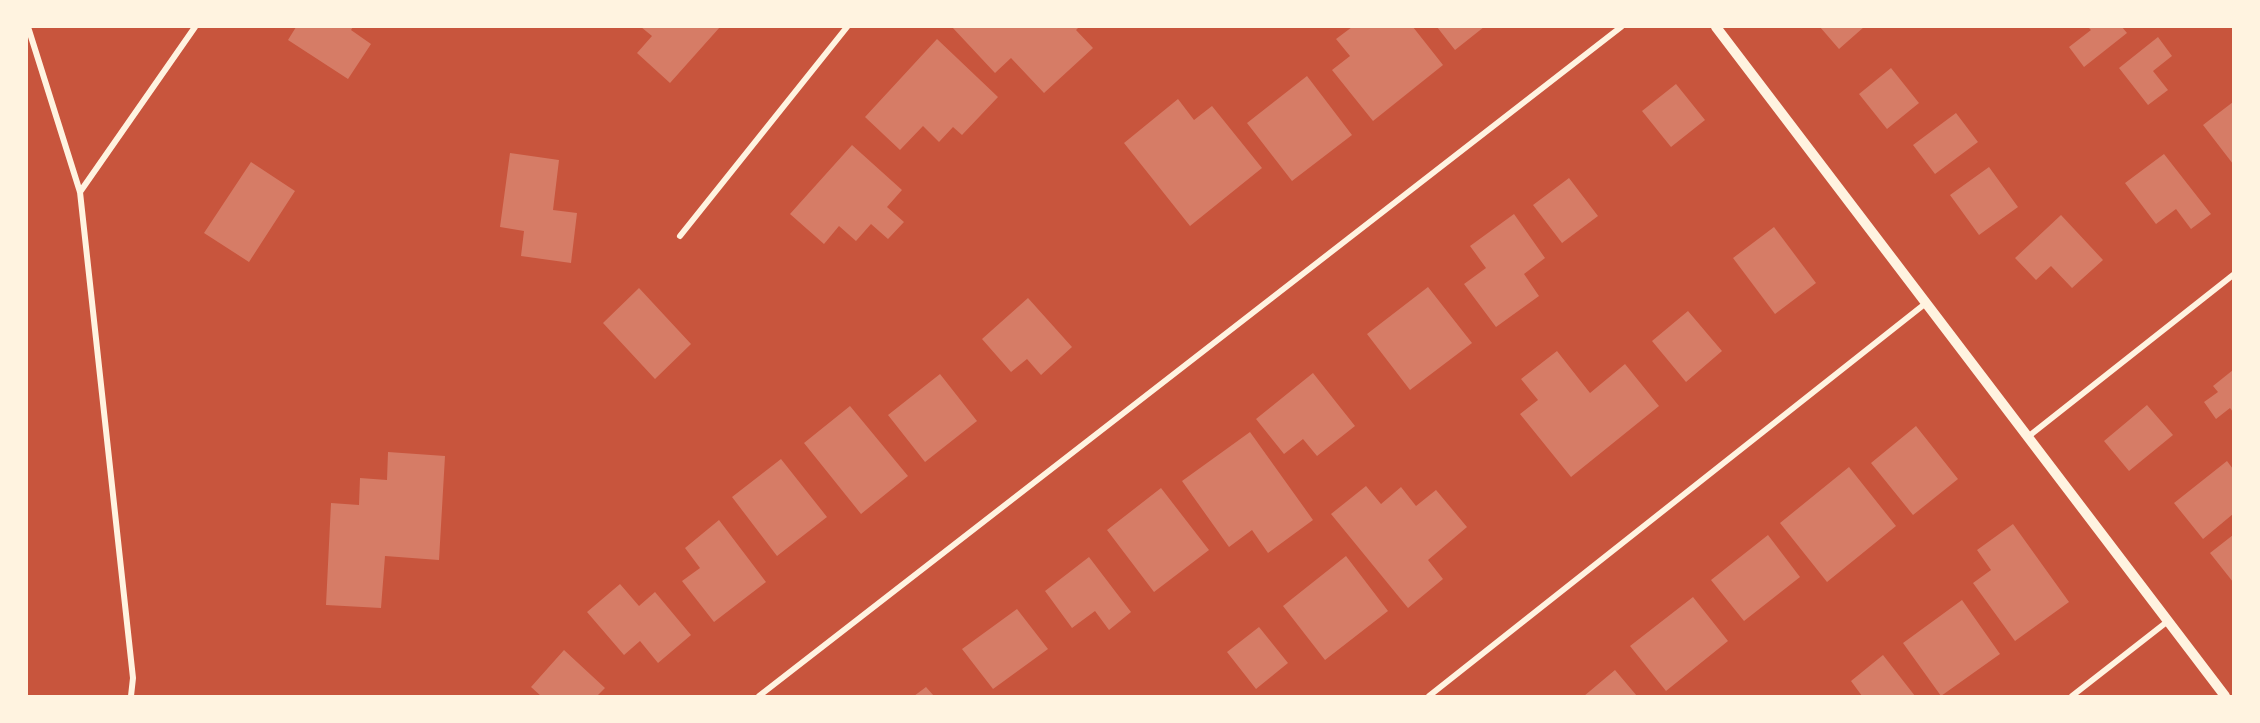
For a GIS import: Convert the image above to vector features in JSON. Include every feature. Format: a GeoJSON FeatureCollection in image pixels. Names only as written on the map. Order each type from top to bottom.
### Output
{"type":"FeatureCollection","features":[{"type":"Feature","properties":{"kind":"street"},"geometry":{"type":"LineString","coordinates":[[28,27],[80,192],[133,678],[131,696]]}},
{"type":"Feature","properties":{"kind":"street"},"geometry":{"type":"LineString","coordinates":[[80,192],[195,27]]}},
{"type":"Feature","properties":{"kind":"street"},"geometry":{"type":"LineString","coordinates":[[680,236],[847,27]]}},
{"type":"Feature","properties":{"kind":"street"},"geometry":{"type":"LineString","coordinates":[[759,696],[1621,27]]}},
{"type":"Feature","properties":{"kind":"street"},"geometry":{"type":"LineString","coordinates":[[1716,27],[2225,696]]}},
{"type":"Feature","properties":{"kind":"street"},"geometry":{"type":"LineString","coordinates":[[2029,436],[2233,276]]}},
{"type":"Feature","properties":{"kind":"street"},"geometry":{"type":"LineString","coordinates":[[1429,696],[1927,303]]}},
{"type":"Feature","properties":{"kind":"street"},"geometry":{"type":"LineString","coordinates":[[2072,696],[2168,621]]}},
{"type":"Feature","properties":{"kind":"building"},"geometry":{"type":"Polygon","coordinates":[[[296,27],[353,27],[351,30],[371,44],[348,79],[288,40],[296,27]]]}},
{"type":"Feature","properties":{"kind":"building"},"geometry":{"type":"Polygon","coordinates":[[[641,27],[720,27],[670,83],[637,53],[652,36],[641,27]]]}},
{"type":"Feature","properties":{"kind":"building"},"geometry":{"type":"Polygon","coordinates":[[[952,27],[1079,27],[1076,30],[1093,48],[1044,93],[1011,58],[995,73],[952,27]]]}},
{"type":"Feature","properties":{"kind":"building"},"geometry":{"type":"Polygon","coordinates":[[[1352,27],[1413,27],[1443,65],[1373,121],[1332,70],[1350,56],[1336,39],[1352,27]]]}},
{"type":"Feature","properties":{"kind":"building"},"geometry":{"type":"Polygon","coordinates":[[[1437,27],[1484,27],[1455,50],[1437,27]]]}},
{"type":"Feature","properties":{"kind":"building"},"geometry":{"type":"Polygon","coordinates":[[[1820,27],[1864,27],[1839,49],[1820,27]]]}},
{"type":"Feature","properties":{"kind":"building"},"geometry":{"type":"Polygon","coordinates":[[[2088,27],[2122,27],[2127,33],[2084,67],[2069,47],[2091,30],[2088,27]]]}},
{"type":"Feature","properties":{"kind":"building"},"geometry":{"type":"Polygon","coordinates":[[[2158,37],[2172,56],[2153,71],[2168,90],[2148,105],[2119,68],[2158,37]]]}},
{"type":"Feature","properties":{"kind":"building"},"geometry":{"type":"Polygon","coordinates":[[[937,39],[998,97],[962,135],[953,127],[939,142],[923,126],[900,150],[865,117],[937,39]]]}},
{"type":"Feature","properties":{"kind":"building"},"geometry":{"type":"Polygon","coordinates":[[[1891,68],[1919,103],[1887,129],[1859,94],[1891,68]]]}},
{"type":"Feature","properties":{"kind":"building"},"geometry":{"type":"Polygon","coordinates":[[[1307,76],[1352,135],[1292,181],[1247,123],[1307,76]]]}},
{"type":"Feature","properties":{"kind":"building"},"geometry":{"type":"Polygon","coordinates":[[[1676,84],[1705,120],[1671,147],[1642,111],[1676,84]]]}},
{"type":"Feature","properties":{"kind":"building"},"geometry":{"type":"Polygon","coordinates":[[[1178,99],[1194,120],[1212,106],[1262,168],[1190,226],[1124,143],[1178,99]]]}},
{"type":"Feature","properties":{"kind":"building"},"geometry":{"type":"Polygon","coordinates":[[[2233,102],[2233,164],[2203,125],[2233,102]]]}},
{"type":"Feature","properties":{"kind":"building"},"geometry":{"type":"Polygon","coordinates":[[[1956,113],[1978,142],[1935,174],[1913,145],[1956,113]]]}},
{"type":"Feature","properties":{"kind":"building"},"geometry":{"type":"Polygon","coordinates":[[[852,145],[902,190],[887,207],[904,222],[888,239],[871,224],[856,241],[839,226],[824,244],[790,214],[852,145]]]}},
{"type":"Feature","properties":{"kind":"building"},"geometry":{"type":"Polygon","coordinates":[[[510,153],[559,160],[553,210],[577,213],[571,263],[521,256],[524,231],[500,227],[510,153]]]}},
{"type":"Feature","properties":{"kind":"building"},"geometry":{"type":"Polygon","coordinates":[[[2164,154],[2211,214],[2191,229],[2176,209],[2156,224],[2125,183],[2164,154]]]}},
{"type":"Feature","properties":{"kind":"building"},"geometry":{"type":"Polygon","coordinates":[[[251,162],[295,191],[249,262],[204,233],[251,162]]]}},
{"type":"Feature","properties":{"kind":"building"},"geometry":{"type":"Polygon","coordinates":[[[1989,167],[2018,207],[1979,235],[1950,195],[1989,167]]]}},
{"type":"Feature","properties":{"kind":"building"},"geometry":{"type":"Polygon","coordinates":[[[1569,178],[1598,216],[1562,243],[1533,205],[1569,178]]]}},
{"type":"Feature","properties":{"kind":"building"},"geometry":{"type":"Polygon","coordinates":[[[1514,214],[1545,258],[1524,274],[1539,296],[1496,327],[1464,284],[1486,268],[1470,246],[1514,214]]]}},
{"type":"Feature","properties":{"kind":"building"},"geometry":{"type":"Polygon","coordinates":[[[2061,215],[2103,260],[2072,288],[2051,266],[2036,280],[2015,258],[2061,215]]]}},
{"type":"Feature","properties":{"kind":"building"},"geometry":{"type":"Polygon","coordinates":[[[1774,227],[1816,283],[1775,314],[1733,258],[1774,227]]]}},
{"type":"Feature","properties":{"kind":"building"},"geometry":{"type":"Polygon","coordinates":[[[1428,287],[1472,343],[1410,390],[1367,334],[1428,287]]]}},
{"type":"Feature","properties":{"kind":"building"},"geometry":{"type":"Polygon","coordinates":[[[639,288],[691,344],[655,379],[603,323],[639,288]]]}},
{"type":"Feature","properties":{"kind":"building"},"geometry":{"type":"Polygon","coordinates":[[[1028,298],[1072,347],[1041,375],[1027,359],[1011,372],[982,339],[1028,298]]]}},
{"type":"Feature","properties":{"kind":"building"},"geometry":{"type":"Polygon","coordinates":[[[1688,311],[1722,351],[1686,382],[1652,341],[1688,311]]]}},
{"type":"Feature","properties":{"kind":"building"},"geometry":{"type":"Polygon","coordinates":[[[1557,351],[1590,393],[1625,364],[1659,406],[1571,477],[1520,414],[1538,400],[1521,379],[1557,351]]]}},
{"type":"Feature","properties":{"kind":"building"},"geometry":{"type":"Polygon","coordinates":[[[2233,370],[2233,412],[2230,408],[2216,419],[2204,402],[2218,392],[2213,386],[2233,370]]]}},
{"type":"Feature","properties":{"kind":"building"},"geometry":{"type":"Polygon","coordinates":[[[1313,373],[1355,426],[1317,456],[1303,439],[1284,454],[1256,419],[1313,373]]]}},
{"type":"Feature","properties":{"kind":"building"},"geometry":{"type":"Polygon","coordinates":[[[940,374],[977,421],[925,462],[888,415],[940,374]]]}},
{"type":"Feature","properties":{"kind":"building"},"geometry":{"type":"Polygon","coordinates":[[[2147,405],[2173,435],[2129,471],[2104,441],[2147,405]]]}},
{"type":"Feature","properties":{"kind":"building"},"geometry":{"type":"Polygon","coordinates":[[[850,406],[908,476],[861,514],[804,443],[850,406]]]}},
{"type":"Feature","properties":{"kind":"building"},"geometry":{"type":"Polygon","coordinates":[[[1916,426],[1958,479],[1913,515],[1871,463],[1916,426]]]}},
{"type":"Feature","properties":{"kind":"building"},"geometry":{"type":"Polygon","coordinates":[[[1250,432],[1313,520],[1268,553],[1252,530],[1229,547],[1182,481],[1250,432]]]}},
{"type":"Feature","properties":{"kind":"building"},"geometry":{"type":"Polygon","coordinates":[[[388,452],[445,456],[439,560],[385,556],[381,608],[326,605],[331,503],[359,505],[360,478],[387,480],[388,452]]]}},
{"type":"Feature","properties":{"kind":"building"},"geometry":{"type":"Polygon","coordinates":[[[781,459],[827,517],[777,556],[732,497],[781,459]]]}},
{"type":"Feature","properties":{"kind":"building"},"geometry":{"type":"Polygon","coordinates":[[[2227,461],[2233,469],[2233,514],[2203,539],[2174,503],[2227,461]]]}},
{"type":"Feature","properties":{"kind":"building"},"geometry":{"type":"Polygon","coordinates":[[[1849,467],[1896,526],[1827,582],[1780,523],[1849,467]]]}},
{"type":"Feature","properties":{"kind":"building"},"geometry":{"type":"Polygon","coordinates":[[[1366,486],[1381,504],[1401,487],[1416,506],[1436,490],[1467,527],[1428,560],[1443,579],[1408,608],[1331,514],[1366,486]]]}},
{"type":"Feature","properties":{"kind":"building"},"geometry":{"type":"Polygon","coordinates":[[[1161,488],[1209,550],[1154,592],[1107,530],[1161,488]]]}},
{"type":"Feature","properties":{"kind":"building"},"geometry":{"type":"Polygon","coordinates":[[[719,520],[766,582],[714,622],[682,581],[700,568],[685,548],[719,520]]]}},
{"type":"Feature","properties":{"kind":"building"},"geometry":{"type":"Polygon","coordinates":[[[2013,524],[2069,602],[2015,641],[1973,583],[1991,570],[1977,550],[2013,524]]]}},
{"type":"Feature","properties":{"kind":"building"},"geometry":{"type":"Polygon","coordinates":[[[1768,535],[1800,577],[1744,621],[1711,580],[1768,535]]]}},
{"type":"Feature","properties":{"kind":"building"},"geometry":{"type":"Polygon","coordinates":[[[2233,535],[2233,582],[2210,553],[2233,535]]]}},
{"type":"Feature","properties":{"kind":"building"},"geometry":{"type":"Polygon","coordinates":[[[1346,556],[1388,611],[1325,660],[1283,606],[1346,556]]]}},
{"type":"Feature","properties":{"kind":"building"},"geometry":{"type":"Polygon","coordinates":[[[1089,557],[1131,612],[1109,630],[1095,611],[1072,628],[1045,591],[1089,557]]]}},
{"type":"Feature","properties":{"kind":"building"},"geometry":{"type":"Polygon","coordinates":[[[620,584],[639,606],[655,592],[691,635],[658,663],[640,641],[624,655],[587,612],[620,584]]]}},
{"type":"Feature","properties":{"kind":"building"},"geometry":{"type":"Polygon","coordinates":[[[1693,597],[1728,641],[1666,691],[1630,646],[1693,597]]]}},
{"type":"Feature","properties":{"kind":"building"},"geometry":{"type":"Polygon","coordinates":[[[1962,600],[2000,654],[1941,696],[1903,643],[1962,600]]]}},
{"type":"Feature","properties":{"kind":"building"},"geometry":{"type":"Polygon","coordinates":[[[1017,609],[1048,649],[993,689],[962,649],[1017,609]]]}},
{"type":"Feature","properties":{"kind":"building"},"geometry":{"type":"Polygon","coordinates":[[[1259,627],[1288,663],[1256,689],[1227,652],[1259,627]]]}},
{"type":"Feature","properties":{"kind":"building"},"geometry":{"type":"Polygon","coordinates":[[[564,650],[605,688],[597,696],[541,696],[531,687],[564,650]]]}},
{"type":"Feature","properties":{"kind":"building"},"geometry":{"type":"Polygon","coordinates":[[[1883,655],[1915,696],[1862,696],[1851,681],[1883,655]]]}},
{"type":"Feature","properties":{"kind":"building"},"geometry":{"type":"Polygon","coordinates":[[[1615,670],[1637,696],[1584,696],[1615,670]]]}},
{"type":"Feature","properties":{"kind":"building"},"geometry":{"type":"Polygon","coordinates":[[[926,687],[934,696],[914,696],[926,687]]]}}]}
